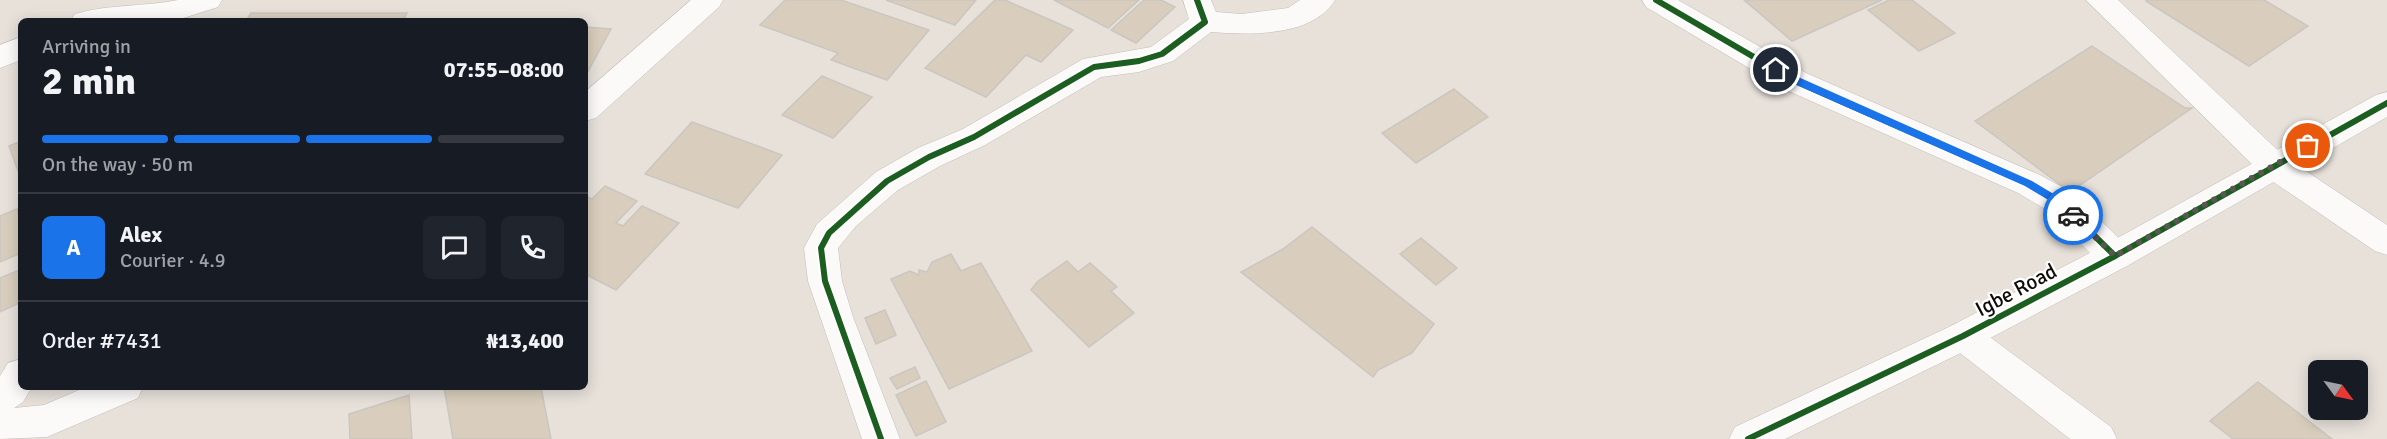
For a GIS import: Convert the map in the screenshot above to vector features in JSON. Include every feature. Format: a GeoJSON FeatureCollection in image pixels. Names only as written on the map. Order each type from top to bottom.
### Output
{"type":"FeatureCollection","features":[{"type":"Feature","properties":{"kind":"street"},"geometry":{"type":"LineString","coordinates":[[87,18],[102,0]]}},
{"type":"Feature","properties":{"kind":"street"},"geometry":{"type":"LineString","coordinates":[[128,18],[171,16],[208,0]]}},
{"type":"Feature","properties":{"kind":"street"},"geometry":{"type":"LineString","coordinates":[[588,107],[709,0]]}},
{"type":"Feature","properties":{"kind":"street"},"geometry":{"type":"LineString","coordinates":[[881,439],[825,281],[821,248],[844,217],[887,181],[929,157],[974,137],[1094,68],[1162,54],[1201,11],[1242,24],[1295,17],[1321,0]]}},
{"type":"Feature","properties":{"kind":"street"},"geometry":{"type":"LineString","coordinates":[[1656,0],[1795,81],[2029,184],[2059,201],[2115,256]]}},
{"type":"Feature","properties":{"kind":"street"},"geometry":{"type":"LineString","coordinates":[[2100,0],[2274,166],[2387,242]]}},
{"type":"Feature","properties":{"kind":"street"},"geometry":{"type":"LineString","coordinates":[[0,57],[18,49]]}},
{"type":"Feature","properties":{"kind":"street","name":"Igbe Road"},"geometry":{"type":"LineString","coordinates":[[1748,439],[1963,336],[2115,256],[2387,103]]}},
{"type":"Feature","properties":{"kind":"street"},"geometry":{"type":"LineString","coordinates":[[1963,336],[2098,439]]}},
{"type":"Feature","properties":{"kind":"street"},"geometry":{"type":"LineString","coordinates":[[0,398],[10,391],[18,379]]}},
{"type":"Feature","properties":{"kind":"street"},"geometry":{"type":"LineString","coordinates":[[0,426],[47,421],[118,390]]}},
{"type":"Feature","properties":{"kind":"building"},"geometry":{"type":"Polygon","coordinates":[[[785,0],[841,0],[929,30],[887,80],[831,60],[838,53],[760,25],[785,0]]]}},
{"type":"Feature","properties":{"kind":"building"},"geometry":{"type":"Polygon","coordinates":[[[886,0],[976,0],[955,25],[886,0]]]}},
{"type":"Feature","properties":{"kind":"building"},"geometry":{"type":"Polygon","coordinates":[[[995,0],[1005,0],[1073,30],[1041,62],[1026,55],[986,97],[925,68],[995,0]]]}},
{"type":"Feature","properties":{"kind":"building"},"geometry":{"type":"Polygon","coordinates":[[[1054,0],[1139,0],[1108,28],[1054,0]]]}},
{"type":"Feature","properties":{"kind":"building"},"geometry":{"type":"Polygon","coordinates":[[[1144,0],[1161,0],[1175,7],[1136,43],[1111,30],[1144,0]]]}},
{"type":"Feature","properties":{"kind":"building"},"geometry":{"type":"Polygon","coordinates":[[[1744,0],[1882,0],[1792,41],[1744,0]]]}},
{"type":"Feature","properties":{"kind":"building"},"geometry":{"type":"Polygon","coordinates":[[[1889,0],[1912,0],[1955,33],[1919,51],[1868,10],[1889,0]]]}},
{"type":"Feature","properties":{"kind":"building"},"geometry":{"type":"Polygon","coordinates":[[[2264,0],[2308,26],[2249,66],[2146,1],[2264,0]]]}},
{"type":"Feature","properties":{"kind":"building"},"geometry":{"type":"Polygon","coordinates":[[[251,13],[407,13],[404,18],[248,18],[251,13]]]}},
{"type":"Feature","properties":{"kind":"building"},"geometry":{"type":"Polygon","coordinates":[[[588,27],[611,29],[588,71],[588,27]]]}},
{"type":"Feature","properties":{"kind":"building"},"geometry":{"type":"Polygon","coordinates":[[[2092,46],[2185,108],[2192,108],[2070,192],[1975,121],[2092,46]]]}},
{"type":"Feature","properties":{"kind":"building"},"geometry":{"type":"Polygon","coordinates":[[[822,76],[872,97],[833,138],[782,115],[822,76]]]}},
{"type":"Feature","properties":{"kind":"building"},"geometry":{"type":"Polygon","coordinates":[[[1454,89],[1488,117],[1416,163],[1382,133],[1454,89]]]}},
{"type":"Feature","properties":{"kind":"building"},"geometry":{"type":"Polygon","coordinates":[[[692,122],[782,155],[738,208],[645,174],[692,122]]]}},
{"type":"Feature","properties":{"kind":"building"},"geometry":{"type":"Polygon","coordinates":[[[18,142],[18,171],[9,146],[18,142]]]}},
{"type":"Feature","properties":{"kind":"building"},"geometry":{"type":"Polygon","coordinates":[[[605,186],[637,201],[616,223],[623,226],[642,206],[679,223],[616,290],[588,276],[588,197],[592,199],[605,186]]]}},
{"type":"Feature","properties":{"kind":"building"},"geometry":{"type":"Polygon","coordinates":[[[17,209],[18,254],[0,262],[0,216],[17,209]]]}},
{"type":"Feature","properties":{"kind":"building"},"geometry":{"type":"Polygon","coordinates":[[[1312,227],[1434,324],[1412,353],[1378,370],[1373,377],[1241,272],[1283,249],[1312,227]]]}},
{"type":"Feature","properties":{"kind":"building"},"geometry":{"type":"Polygon","coordinates":[[[1421,238],[1457,268],[1436,285],[1400,254],[1421,238]]]}},
{"type":"Feature","properties":{"kind":"building"},"geometry":{"type":"Polygon","coordinates":[[[951,254],[961,271],[981,263],[1032,351],[949,389],[891,279],[910,271],[919,275],[919,270],[927,272],[932,262],[951,254]]]}},
{"type":"Feature","properties":{"kind":"building"},"geometry":{"type":"Polygon","coordinates":[[[1067,261],[1078,272],[1090,263],[1117,287],[1111,291],[1134,313],[1089,347],[1031,290],[1037,282],[1067,261]]]}},
{"type":"Feature","properties":{"kind":"building"},"geometry":{"type":"Polygon","coordinates":[[[18,270],[18,303],[0,312],[0,278],[18,270]]]}},
{"type":"Feature","properties":{"kind":"building"},"geometry":{"type":"Polygon","coordinates":[[[885,310],[896,335],[876,344],[865,318],[885,310]]]}},
{"type":"Feature","properties":{"kind":"building"},"geometry":{"type":"Polygon","coordinates":[[[915,367],[920,378],[897,389],[890,378],[915,367]]]}},
{"type":"Feature","properties":{"kind":"building"},"geometry":{"type":"Polygon","coordinates":[[[926,381],[946,422],[916,436],[896,395],[926,381]]]}},
{"type":"Feature","properties":{"kind":"building"},"geometry":{"type":"Polygon","coordinates":[[[2258,382],[2332,439],[2233,439],[2210,421],[2258,382]]]}},
{"type":"Feature","properties":{"kind":"building"},"geometry":{"type":"Polygon","coordinates":[[[445,390],[542,390],[551,439],[453,439],[445,390]]]}},
{"type":"Feature","properties":{"kind":"building"},"geometry":{"type":"Polygon","coordinates":[[[409,395],[412,439],[350,439],[349,414],[409,395]]]}},
{"type":"Feature","properties":{"kind":"cycle path"},"geometry":{"type":"LineString","coordinates":[[881,439],[825,281],[821,248],[829,233],[844,217],[887,181],[929,157],[974,137],[1094,67],[1139,61],[1162,54],[1205,22],[1197,0]]}},
{"type":"Feature","properties":{"kind":"cycle path"},"geometry":{"type":"LineString","coordinates":[[1656,0],[1795,81],[2029,184],[2059,201],[2115,256]]}},
{"type":"Feature","properties":{"kind":"cycle path"},"geometry":{"type":"LineString","coordinates":[[1748,439],[1963,336],[2115,256],[2387,103]]}},
{"type":"Feature","properties":{"kind":"way so far"},"geometry":{"type":"LineString","coordinates":[[2073,215],[2115,256],[2308,146]]}},
{"type":"Feature","properties":{"kind":"route"},"geometry":{"type":"LineString","coordinates":[[1776,70],[1795,81],[2029,184],[2059,201],[2073,215]]}}]}
